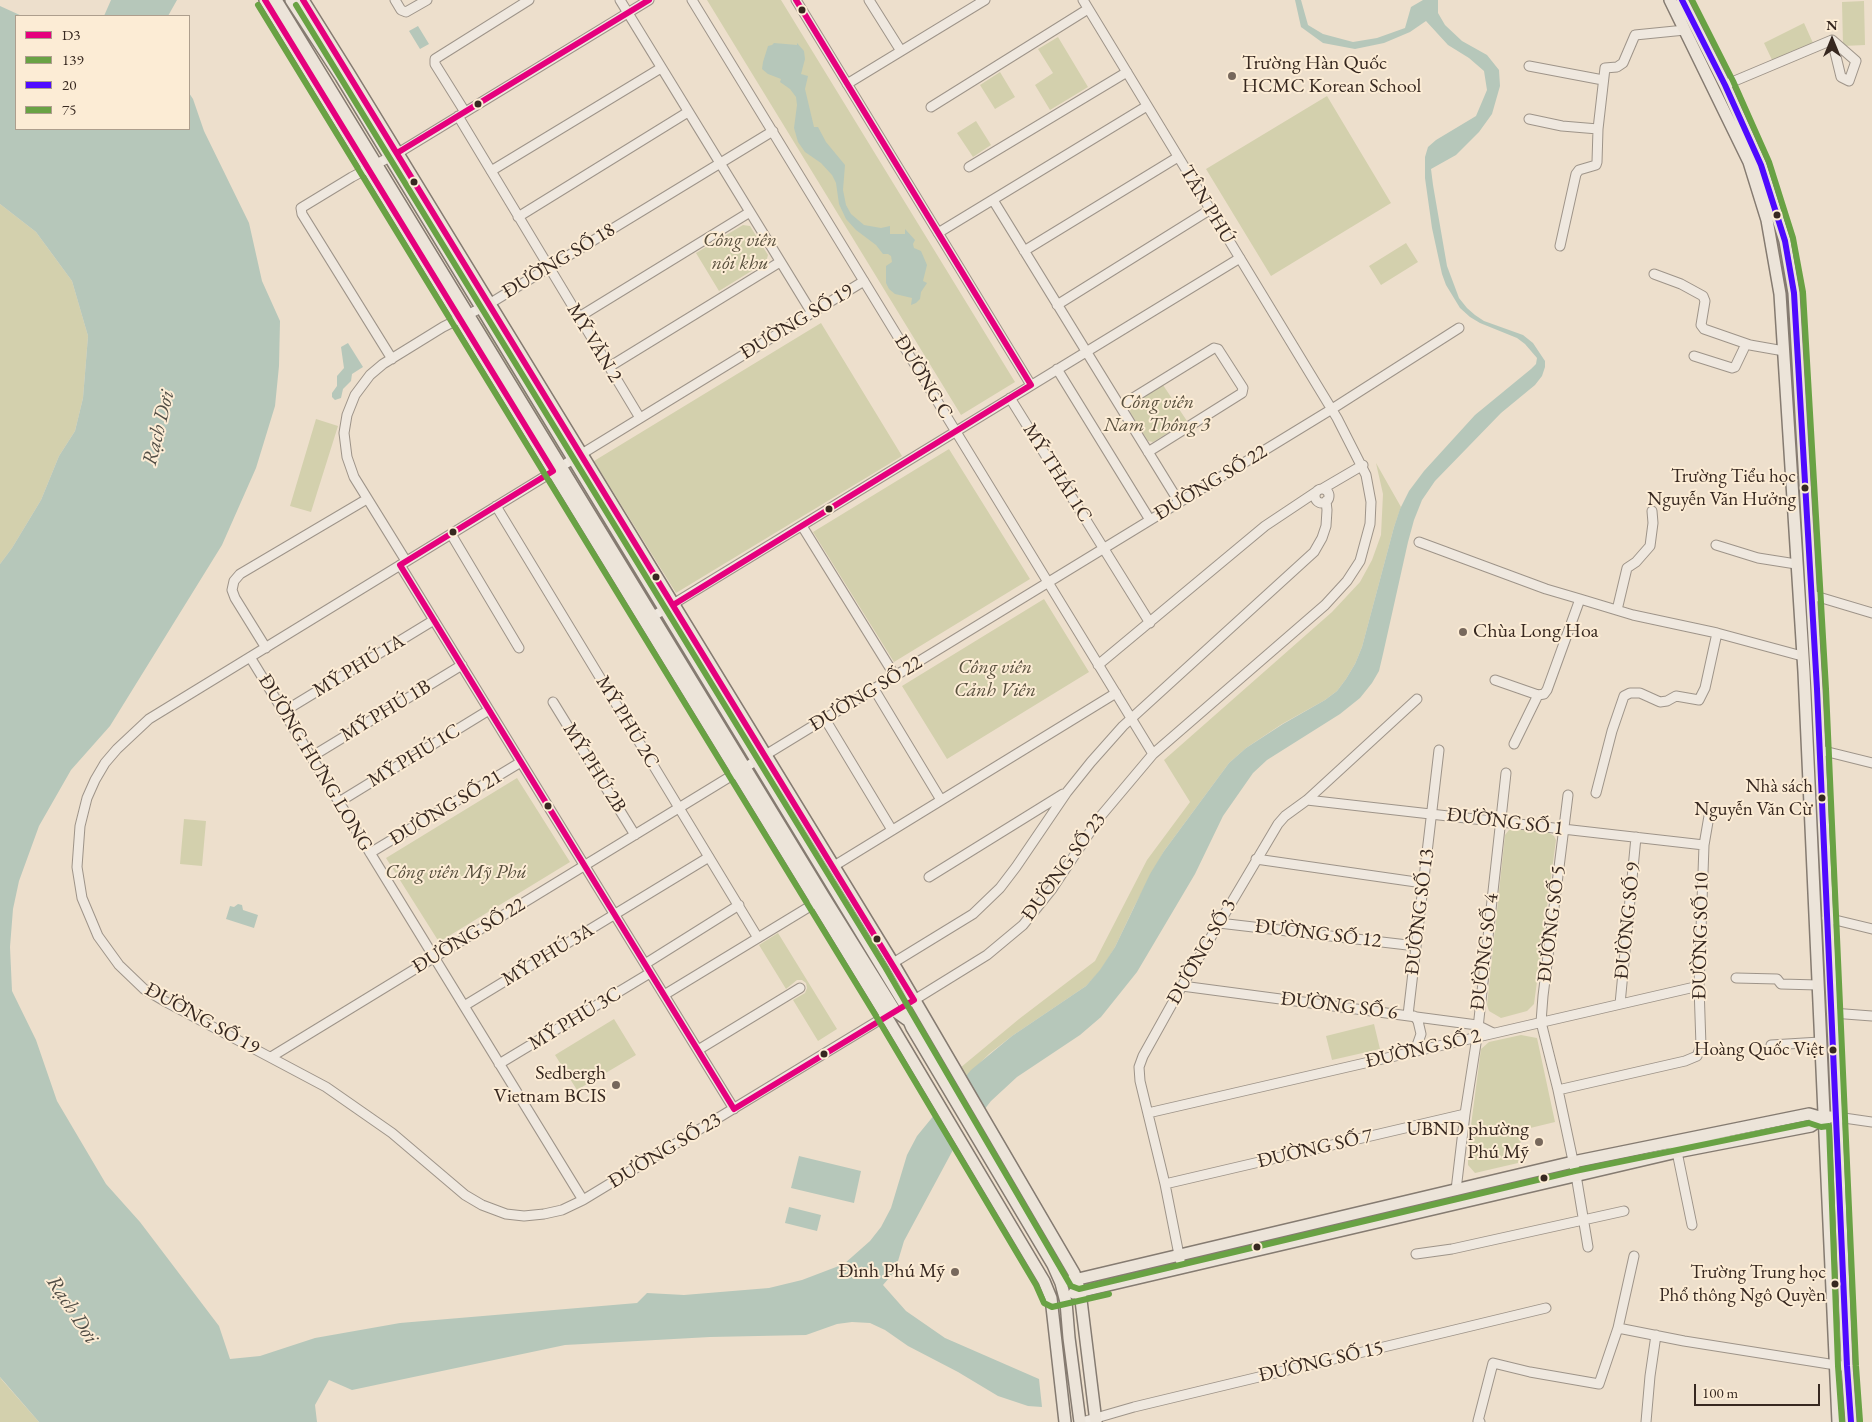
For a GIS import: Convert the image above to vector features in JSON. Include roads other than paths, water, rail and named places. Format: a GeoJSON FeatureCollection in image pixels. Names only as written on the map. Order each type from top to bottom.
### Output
{"type":"FeatureCollection","features":[{"type":"Feature","properties":{"kind":"main road"},"geometry":{"type":"LineString","coordinates":[[265,0],[372,166]]}},
{"type":"Feature","properties":{"kind":"main road"},"geometry":{"type":"LineString","coordinates":[[276,0],[372,166],[890,1013],[921,1074],[1047,1287],[1051,1298],[1065,1422]]}},
{"type":"Feature","properties":{"kind":"main road"},"geometry":{"type":"LineString","coordinates":[[1670,0],[1725,85],[1761,165],[1784,241],[1794,293],[1820,750],[1851,1422]]}},
{"type":"Feature","properties":{"kind":"main road"},"geometry":{"type":"LineString","coordinates":[[1682,0],[1690,32],[1714,90],[1749,162],[1767,220],[1780,294],[1802,656],[1838,1422]]}},
{"type":"Feature","properties":{"kind":"main road"},"geometry":{"type":"LineString","coordinates":[[300,2],[910,1002],[948,1058],[1077,1280],[1096,1420]]}},
{"type":"Feature","properties":{"kind":"main road"},"geometry":{"type":"LineString","coordinates":[[1714,90],[1725,85]]}},
{"type":"Feature","properties":{"kind":"main road"},"geometry":{"type":"LineString","coordinates":[[1790,463],[1804,464]]}},
{"type":"Feature","properties":{"kind":"main road"},"geometry":{"type":"LineString","coordinates":[[1802,656],[1814,658]]}},
{"type":"Feature","properties":{"kind":"main road"},"geometry":{"type":"LineString","coordinates":[[761,757],[834,866],[893,964],[910,1002],[909,1021],[1061,1283],[1065,1295],[1081,1422]]}},
{"type":"Feature","properties":{"kind":"main road"},"geometry":{"type":"LineString","coordinates":[[1816,941],[1829,941]]}},
{"type":"Feature","properties":{"kind":"main road"},"geometry":{"type":"LineString","coordinates":[[890,1013],[909,1021]]}},
{"type":"Feature","properties":{"kind":"main road"},"geometry":{"type":"LineString","coordinates":[[1047,1287],[1573,1162],[1809,1114],[1823,1118],[1836,1117]]}},
{"type":"Feature","properties":{"kind":"main road"},"geometry":{"type":"LineString","coordinates":[[1051,1298],[1677,1152],[1811,1126],[1823,1118]]}},
{"type":"Feature","properties":{"kind":"street"},"geometry":{"type":"LineString","coordinates":[[395,0],[401,10],[406,12],[427,0]]}},
{"type":"Feature","properties":{"kind":"street","name":"MỸ VĂN 2"},"geometry":{"type":"LineString","coordinates":[[529,0],[436,60],[435,64],[491,172],[640,418]]}},
{"type":"Feature","properties":{"kind":"street"},"geometry":{"type":"LineString","coordinates":[[620,0],[812,313]]}},
{"type":"Feature","properties":{"kind":"street"},"geometry":{"type":"LineString","coordinates":[[392,359],[301,212],[304,206],[462,114],[649,0]]}},
{"type":"Feature","properties":{"kind":"street","name":"ĐƯỜNG C"},"geometry":{"type":"LineString","coordinates":[[692,0],[1153,754]]}},
{"type":"Feature","properties":{"kind":"street"},"geometry":{"type":"LineString","coordinates":[[796,0],[1031,385]]}},
{"type":"Feature","properties":{"kind":"street"},"geometry":{"type":"LineString","coordinates":[[871,0],[901,51]]}},
{"type":"Feature","properties":{"kind":"street"},"geometry":{"type":"LineString","coordinates":[[848,84],[985,0]]}},
{"type":"Feature","properties":{"kind":"street","name":"TÂN PHÚ"},"geometry":{"type":"LineString","coordinates":[[1083,0],[1332,409]]}},
{"type":"Feature","properties":{"kind":"street"},"geometry":{"type":"LineString","coordinates":[[930,107],[1088,9]]}},
{"type":"Feature","properties":{"kind":"street"},"geometry":{"type":"LineString","coordinates":[[1560,246],[1576,174],[1579,170],[1596,165],[1597,162],[1598,129],[1605,68],[1617,67],[1623,63],[1635,35],[1690,32]]}},
{"type":"Feature","properties":{"kind":"street"},"geometry":{"type":"LineString","coordinates":[[1725,85],[1832,40]]}},
{"type":"Feature","properties":{"kind":"street"},"geometry":{"type":"LineString","coordinates":[[1832,40],[1856,61],[1849,81],[1841,77],[1832,40]]}},
{"type":"Feature","properties":{"kind":"street"},"geometry":{"type":"LineString","coordinates":[[1529,66],[1603,80]]}},
{"type":"Feature","properties":{"kind":"street"},"geometry":{"type":"LineString","coordinates":[[491,172],[661,68]]}},
{"type":"Feature","properties":{"kind":"street"},"geometry":{"type":"LineString","coordinates":[[969,167],[1126,72]]}},
{"type":"Feature","properties":{"kind":"street"},"geometry":{"type":"LineString","coordinates":[[938,233],[1147,106]]}},
{"type":"Feature","properties":{"kind":"street"},"geometry":{"type":"LineString","coordinates":[[518,217],[688,112]]}},
{"type":"Feature","properties":{"kind":"street"},"geometry":{"type":"LineString","coordinates":[[1528,119],[1562,126],[1598,129]]}},
{"type":"Feature","properties":{"kind":"street","name":"ĐƯỜNG SỐ 18"},"geometry":{"type":"LineString","coordinates":[[734,1109],[434,620],[348,462],[344,442],[346,421],[352,402],[364,381],[376,369],[443,327],[485,306],[549,268],[773,131]]}},
{"type":"Feature","properties":{"kind":"street"},"geometry":{"type":"LineString","coordinates":[[1024,251],[1178,157]]}},
{"type":"Feature","properties":{"kind":"street"},"geometry":{"type":"LineString","coordinates":[[993,200],[1180,502]]}},
{"type":"Feature","properties":{"kind":"street"},"geometry":{"type":"LineString","coordinates":[[1057,305],[1211,210]]}},
{"type":"Feature","properties":{"kind":"street"},"geometry":{"type":"LineString","coordinates":[[579,317],[750,212]]}},
{"type":"Feature","properties":{"kind":"street"},"geometry":{"type":"LineString","coordinates":[[649,620],[1240,258]]}},
{"type":"Feature","properties":{"kind":"street"},"geometry":{"type":"LineString","coordinates":[[609,366],[780,262]]}},
{"type":"Feature","properties":{"kind":"street"},"geometry":{"type":"LineString","coordinates":[[1654,274],[1681,284],[1703,296],[1705,301],[1701,325],[1704,330],[1746,344],[1784,351]]}},
{"type":"Feature","properties":{"kind":"street","name":"ĐƯỜNG SỐ 19"},"geometry":{"type":"LineString","coordinates":[[583,1200],[562,1210],[534,1215],[506,1214],[482,1205],[457,1189],[411,1149],[367,1115],[319,1083],[155,996],[127,973],[111,955],[94,927],[82,898],[77,867],[78,836],[84,807],[95,780],[111,755],[136,730],[157,714],[864,281]]}},
{"type":"Feature","properties":{"kind":"street","name":"ĐƯỜNG SỐ 22"},"geometry":{"type":"LineString","coordinates":[[271,1057],[1332,409],[1459,328]]}},
{"type":"Feature","properties":{"kind":"street"},"geometry":{"type":"LineString","coordinates":[[1694,356],[1732,368],[1735,367],[1746,344]]}},
{"type":"Feature","properties":{"kind":"street"},"geometry":{"type":"LineString","coordinates":[[1120,406],[1214,348],[1218,349],[1243,388],[1242,392],[1148,452]]}},
{"type":"Feature","properties":{"kind":"street"},"geometry":{"type":"LineString","coordinates":[[1056,370],[1150,520]]}},
{"type":"Feature","properties":{"kind":"street","name":"MỸ THÁI 1C"},"geometry":{"type":"LineString","coordinates":[[1010,398],[1150,623]]}},
{"type":"Feature","properties":{"kind":"street","name":"ĐƯỜNG SỐ 23"},"geometry":{"type":"LineString","coordinates":[[583,1200],[987,955],[1011,936],[1027,920],[1052,889],[1100,817],[1153,754],[1325,604],[1353,574],[1365,546],[1371,516],[1370,489],[1363,465],[1332,409]]}},
{"type":"Feature","properties":{"kind":"street"},"geometry":{"type":"LineString","coordinates":[[1098,665],[1265,526],[1363,465]]}},
{"type":"Feature","properties":{"kind":"street"},"geometry":{"type":"LineString","coordinates":[[893,964],[960,922],[991,897],[1016,867],[1067,792],[1091,762],[1132,718],[1309,558],[1324,532],[1327,515],[1326,501],[1323,503],[1315,497],[1319,491]]}},
{"type":"Feature","properties":{"kind":"street"},"geometry":{"type":"LineString","coordinates":[[266,648],[234,598],[232,590],[234,581],[240,574],[367,499]]}},
{"type":"Feature","properties":{"kind":"street","name":"MỸ PHÚ 2C"},"geometry":{"type":"LineString","coordinates":[[496,506],[758,938]]}},
{"type":"Feature","properties":{"kind":"street"},"geometry":{"type":"LineString","coordinates":[[1617,610],[1627,568],[1636,562],[1650,546],[1653,523],[1652,511]]}},
{"type":"Feature","properties":{"kind":"street"},"geometry":{"type":"LineString","coordinates":[[802,526],[895,676]]}},
{"type":"Feature","properties":{"kind":"street"},"geometry":{"type":"LineString","coordinates":[[450,534],[519,648]]}},
{"type":"Feature","properties":{"kind":"street"},"geometry":{"type":"LineString","coordinates":[[1419,542],[1546,589],[1617,610],[1717,633],[1802,656]]}},
{"type":"Feature","properties":{"kind":"street"},"geometry":{"type":"LineString","coordinates":[[1716,545],[1758,558],[1796,564]]}},
{"type":"Feature","properties":{"kind":"street"},"geometry":{"type":"LineString","coordinates":[[1812,595],[1872,613]]}},
{"type":"Feature","properties":{"kind":"street"},"geometry":{"type":"LineString","coordinates":[[1495,680],[1538,695],[1544,694],[1580,599]]}},
{"type":"Feature","properties":{"kind":"street","name":"MỸ PHÚ 1A"},"geometry":{"type":"LineString","coordinates":[[284,712],[434,620]]}},
{"type":"Feature","properties":{"kind":"street"},"geometry":{"type":"LineString","coordinates":[[1596,793],[1612,731],[1624,696],[1630,693],[1640,693],[1660,702],[1667,702],[1676,696],[1699,700],[1705,688],[1717,633]]}},
{"type":"Feature","properties":{"kind":"street","name":"ĐƯỜNG HƯNG LONG"},"geometry":{"type":"LineString","coordinates":[[250,657],[583,1200]]}},
{"type":"Feature","properties":{"kind":"street","name":"MỸ PHÚ 1B"},"geometry":{"type":"LineString","coordinates":[[311,757],[462,665]]}},
{"type":"Feature","properties":{"kind":"street"},"geometry":{"type":"LineString","coordinates":[[874,689],[941,800]]}},
{"type":"Feature","properties":{"kind":"street"},"geometry":{"type":"LineString","coordinates":[[834,866],[1116,693]]}},
{"type":"Feature","properties":{"kind":"street"},"geometry":{"type":"LineString","coordinates":[[1514,744],[1538,695]]}},
{"type":"Feature","properties":{"kind":"street","name":"ĐƯỜNG SỐ 3"},"geometry":{"type":"LineString","coordinates":[[1182,1268],[1140,1081],[1139,1067],[1143,1056],[1278,824],[1285,816],[1307,800],[1417,699]]}},
{"type":"Feature","properties":{"kind":"street","name":"MỸ PHÚ 2B"},"geometry":{"type":"LineString","coordinates":[[553,702],[635,835]]}},
{"type":"Feature","properties":{"kind":"street","name":"MỸ PHÚ 1C"},"geometry":{"type":"LineString","coordinates":[[339,802],[489,710]]}},
{"type":"Feature","properties":{"kind":"street"},"geometry":{"type":"LineString","coordinates":[[825,718],[892,830]]}},
{"type":"Feature","properties":{"kind":"street","name":"ĐƯỜNG SỐ 13"},"geometry":{"type":"LineString","coordinates":[[1415,1051],[1421,1034],[1418,1021],[1411,1016],[1416,946],[1439,750]]}},
{"type":"Feature","properties":{"kind":"street"},"geometry":{"type":"LineString","coordinates":[[1820,750],[1872,763]]}},
{"type":"Feature","properties":{"kind":"street","name":"ĐƯỜNG SỐ 21"},"geometry":{"type":"LineString","coordinates":[[370,854],[521,762]]}},
{"type":"Feature","properties":{"kind":"street","name":"ĐƯỜNG SỐ 4"},"geometry":{"type":"LineString","coordinates":[[1456,1190],[1477,1037],[1506,773]]}},
{"type":"Feature","properties":{"kind":"street"},"geometry":{"type":"LineString","coordinates":[[929,877],[1067,792]]}},
{"type":"Feature","properties":{"kind":"street","name":"ĐƯỜNG SỐ 5"},"geometry":{"type":"LineString","coordinates":[[1568,795],[1541,1022],[1576,1175],[1588,1247]]}},
{"type":"Feature","properties":{"kind":"street","name":"ĐƯỜNG SỐ 1"},"geometry":{"type":"LineString","coordinates":[[1307,800],[1704,845]]}},
{"type":"Feature","properties":{"kind":"street","name":"ĐƯỜNG SỐ 10"},"geometry":{"type":"LineString","coordinates":[[1558,1090],[1685,1061],[1697,1056],[1701,1046],[1699,986],[1704,845],[1709,816]]}},
{"type":"Feature","properties":{"kind":"street","name":"ĐƯỜNG SỐ 9"},"geometry":{"type":"LineString","coordinates":[[1620,1004],[1636,837]]}},
{"type":"Feature","properties":{"kind":"street","name":"MỸ PHÚ 3A"},"geometry":{"type":"LineString","coordinates":[[464,1006],[709,857]]}},
{"type":"Feature","properties":{"kind":"street"},"geometry":{"type":"LineString","coordinates":[[1256,859],[1423,883]]}},
{"type":"Feature","properties":{"kind":"street"},"geometry":{"type":"LineString","coordinates":[[664,995],[820,900]]}},
{"type":"Feature","properties":{"kind":"street"},"geometry":{"type":"LineString","coordinates":[[645,964],[739,906]]}},
{"type":"Feature","properties":{"kind":"street"},"geometry":{"type":"LineString","coordinates":[[1827,918],[1872,929]]}},
{"type":"Feature","properties":{"kind":"street","name":"ĐƯỜNG SỐ 12"},"geometry":{"type":"LineString","coordinates":[[1220,923],[1416,946]]}},
{"type":"Feature","properties":{"kind":"street","name":"MỸ PHÚ 3C"},"geometry":{"type":"LineString","coordinates":[[499,1064],[650,973]]}},
{"type":"Feature","properties":{"kind":"street"},"geometry":{"type":"LineString","coordinates":[[1736,978],[1777,979],[1781,984],[1818,985]]}},
{"type":"Feature","properties":{"kind":"street","name":"ĐƯỜNG SỐ 6"},"geometry":{"type":"LineString","coordinates":[[1182,986],[1411,1016],[1477,1026],[1493,1033]]}},
{"type":"Feature","properties":{"kind":"street","name":"ĐƯỜNG SỐ 2"},"geometry":{"type":"LineString","coordinates":[[1148,1113],[1699,986]]}},
{"type":"Feature","properties":{"kind":"street"},"geometry":{"type":"LineString","coordinates":[[698,1050],[800,988]]}},
{"type":"Feature","properties":{"kind":"street"},"geometry":{"type":"LineString","coordinates":[[1832,1013],[1872,1016]]}},
{"type":"Feature","properties":{"kind":"street"},"geometry":{"type":"LineString","coordinates":[[1771,1045],[1820,1042]]}},
{"type":"Feature","properties":{"kind":"street","name":"ĐƯỜNG SỐ 7"},"geometry":{"type":"LineString","coordinates":[[1164,1184],[1465,1114]]}},
{"type":"Feature","properties":{"kind":"street"},"geometry":{"type":"LineString","coordinates":[[1836,1117],[1872,1122]]}},
{"type":"Feature","properties":{"kind":"street"},"geometry":{"type":"LineString","coordinates":[[1677,1152],[1692,1225]]}},
{"type":"Feature","properties":{"kind":"street"},"geometry":{"type":"LineString","coordinates":[[1416,1254],[1460,1247],[1624,1211]]}},
{"type":"Feature","properties":{"kind":"street"},"geometry":{"type":"LineString","coordinates":[[1480,1422],[1478,1421],[1493,1363],[1598,1385],[1618,1328],[1634,1256]]}},
{"type":"Feature","properties":{"kind":"street","name":"ĐƯỜNG SỐ 15"},"geometry":{"type":"LineString","coordinates":[[1081,1422],[1096,1420],[1134,1407],[1546,1308]]}},
{"type":"Feature","properties":{"kind":"street"},"geometry":{"type":"LineString","coordinates":[[1618,1328],[1847,1366]]}},
{"type":"Feature","properties":{"kind":"street"},"geometry":{"type":"LineString","coordinates":[[1646,1422],[1656,1335]]}},
{"type":"Feature","properties":{"kind":"water"},"geometry":{"type":"Polygon","coordinates":[[[111,0],[177,0],[169,15],[104,15],[111,0]]]}},
{"type":"Feature","properties":{"kind":"water","name":"Rạch Dơi"},"geometry":{"type":"Polygon","coordinates":[[[1295,0],[1301,0],[1308,25],[1323,34],[1353,42],[1377,38],[1405,28],[1411,7],[1423,0],[1438,0],[1438,13],[1445,25],[1462,41],[1487,55],[1499,70],[1500,86],[1492,114],[1479,132],[1456,155],[1431,169],[1433,185],[1447,266],[1459,298],[1467,308],[1484,321],[1523,335],[1533,343],[1545,361],[1545,367],[1542,376],[1535,385],[1501,413],[1435,481],[1422,500],[1408,542],[1379,671],[1372,683],[1360,698],[1340,714],[1267,760],[1253,773],[1223,816],[1195,874],[1137,972],[1101,1017],[1080,1035],[1017,1077],[991,1101],[954,1148],[904,1241],[895,1271],[883,1285],[906,1311],[945,1338],[1039,1379],[1042,1407],[1028,1406],[998,1396],[958,1372],[908,1346],[885,1330],[870,1323],[852,1322],[837,1324],[806,1335],[710,1337],[565,1345],[352,1390],[329,1380],[315,1405],[317,1422],[39,1422],[0,1377],[0,564],[41,500],[59,456],[75,431],[83,398],[88,336],[72,281],[36,232],[0,204],[0,6],[20,15],[15,15],[15,130],[190,130],[190,94],[204,131],[249,223],[262,281],[280,321],[279,366],[275,406],[256,468],[222,545],[110,726],[71,770],[39,826],[19,881],[13,909],[10,947],[12,991],[36,1040],[57,1101],[106,1184],[140,1222],[219,1326],[230,1359],[260,1356],[315,1338],[400,1323],[637,1303],[647,1293],[684,1295],[769,1288],[802,1280],[844,1264],[870,1241],[881,1227],[891,1208],[907,1155],[917,1136],[971,1070],[1012,1036],[1086,986],[1100,970],[1115,947],[1150,874],[1164,851],[1229,763],[1246,748],[1337,691],[1355,664],[1362,647],[1394,527],[1409,491],[1424,471],[1475,415],[1531,369],[1536,364],[1537,358],[1517,338],[1480,323],[1460,308],[1446,285],[1442,274],[1432,228],[1425,178],[1425,157],[1428,147],[1436,140],[1476,116],[1487,90],[1484,71],[1469,58],[1448,45],[1426,21],[1410,32],[1384,43],[1355,49],[1323,43],[1301,27],[1295,0]]]}},
{"type":"Feature","properties":{"kind":"water"},"geometry":{"type":"Polygon","coordinates":[[[418,26],[429,44],[420,49],[409,31],[418,26]]]}},
{"type":"Feature","properties":{"kind":"water"},"geometry":{"type":"Polygon","coordinates":[[[774,43],[797,45],[797,43],[804,51],[805,59],[801,74],[808,76],[805,89],[814,127],[818,127],[826,142],[845,165],[843,190],[846,205],[851,214],[864,225],[881,228],[890,226],[890,234],[905,234],[905,229],[915,240],[914,248],[921,251],[927,265],[923,281],[927,283],[921,292],[920,299],[916,303],[911,305],[912,298],[895,294],[889,289],[886,283],[886,266],[892,262],[891,256],[883,254],[876,245],[856,230],[846,219],[839,204],[836,183],[832,175],[821,163],[805,152],[798,142],[794,128],[797,105],[796,97],[790,89],[780,82],[781,79],[768,74],[762,69],[768,46],[774,43]]]}},
{"type":"Feature","properties":{"kind":"water"},"geometry":{"type":"Polygon","coordinates":[[[348,343],[363,367],[352,374],[351,381],[343,389],[341,398],[335,400],[332,397],[332,393],[337,386],[337,376],[344,368],[341,347],[348,343]]]}},
{"type":"Feature","properties":{"kind":"water"},"geometry":{"type":"Polygon","coordinates":[[[238,904],[242,905],[243,910],[258,915],[254,928],[226,919],[230,906],[234,907],[238,904]]]}},
{"type":"Feature","properties":{"kind":"water"},"geometry":{"type":"Polygon","coordinates":[[[799,1156],[861,1171],[854,1203],[791,1188],[799,1156]]]}},
{"type":"Feature","properties":{"kind":"water"},"geometry":{"type":"Polygon","coordinates":[[[789,1207],[821,1215],[817,1231],[785,1223],[789,1207]]]}},
{"type":"Feature","properties":{"kind":"place","name":"Trường Hàn Quốc HCMC Korean School"},"geometry":{"type":"Point","coordinates":[1232,76]}},
{"type":"Feature","properties":{"kind":"place","name":"Trường Tiểu học Nguyễn Văn Hưởng"},"geometry":{"type":"Point","coordinates":[1805,488]}},
{"type":"Feature","properties":{"kind":"place","name":"Chùa Long Hoa"},"geometry":{"type":"Point","coordinates":[1463,632]}},
{"type":"Feature","properties":{"kind":"place","name":"Nhà sách Nguyễn Văn Cừ"},"geometry":{"type":"Point","coordinates":[1822,798]}},
{"type":"Feature","properties":{"kind":"place","name":"Hoàng Quốc Việt"},"geometry":{"type":"Point","coordinates":[1833,1050]}},
{"type":"Feature","properties":{"kind":"place","name":"Sedbergh Vietnam BCIS"},"geometry":{"type":"Point","coordinates":[616,1085]}},
{"type":"Feature","properties":{"kind":"place","name":"UBND phường Phú Mỹ"},"geometry":{"type":"Point","coordinates":[1539,1142]}},
{"type":"Feature","properties":{"kind":"place","name":"Đình Phú Mỹ"},"geometry":{"type":"Point","coordinates":[955,1272]}},
{"type":"Feature","properties":{"kind":"place","name":"Trường Trung học Phổ thông Ngô Quyền"},"geometry":{"type":"Point","coordinates":[1835,1284]}},
{"type":"Feature","properties":{"kind":"park label","name":"Công viên nội khu"},"geometry":{"type":"Point","coordinates":[740,252]}},
{"type":"Feature","properties":{"kind":"park label","name":"Công viên Nam Thông 3"},"geometry":{"type":"Point","coordinates":[1157,414]}},
{"type":"Feature","properties":{"kind":"park label","name":"Công viên Cảnh Viên"},"geometry":{"type":"Point","coordinates":[995,680]}},
{"type":"Feature","properties":{"kind":"park label","name":"Công viên Mỹ Phú"},"geometry":{"type":"Point","coordinates":[456,873]}}]}
